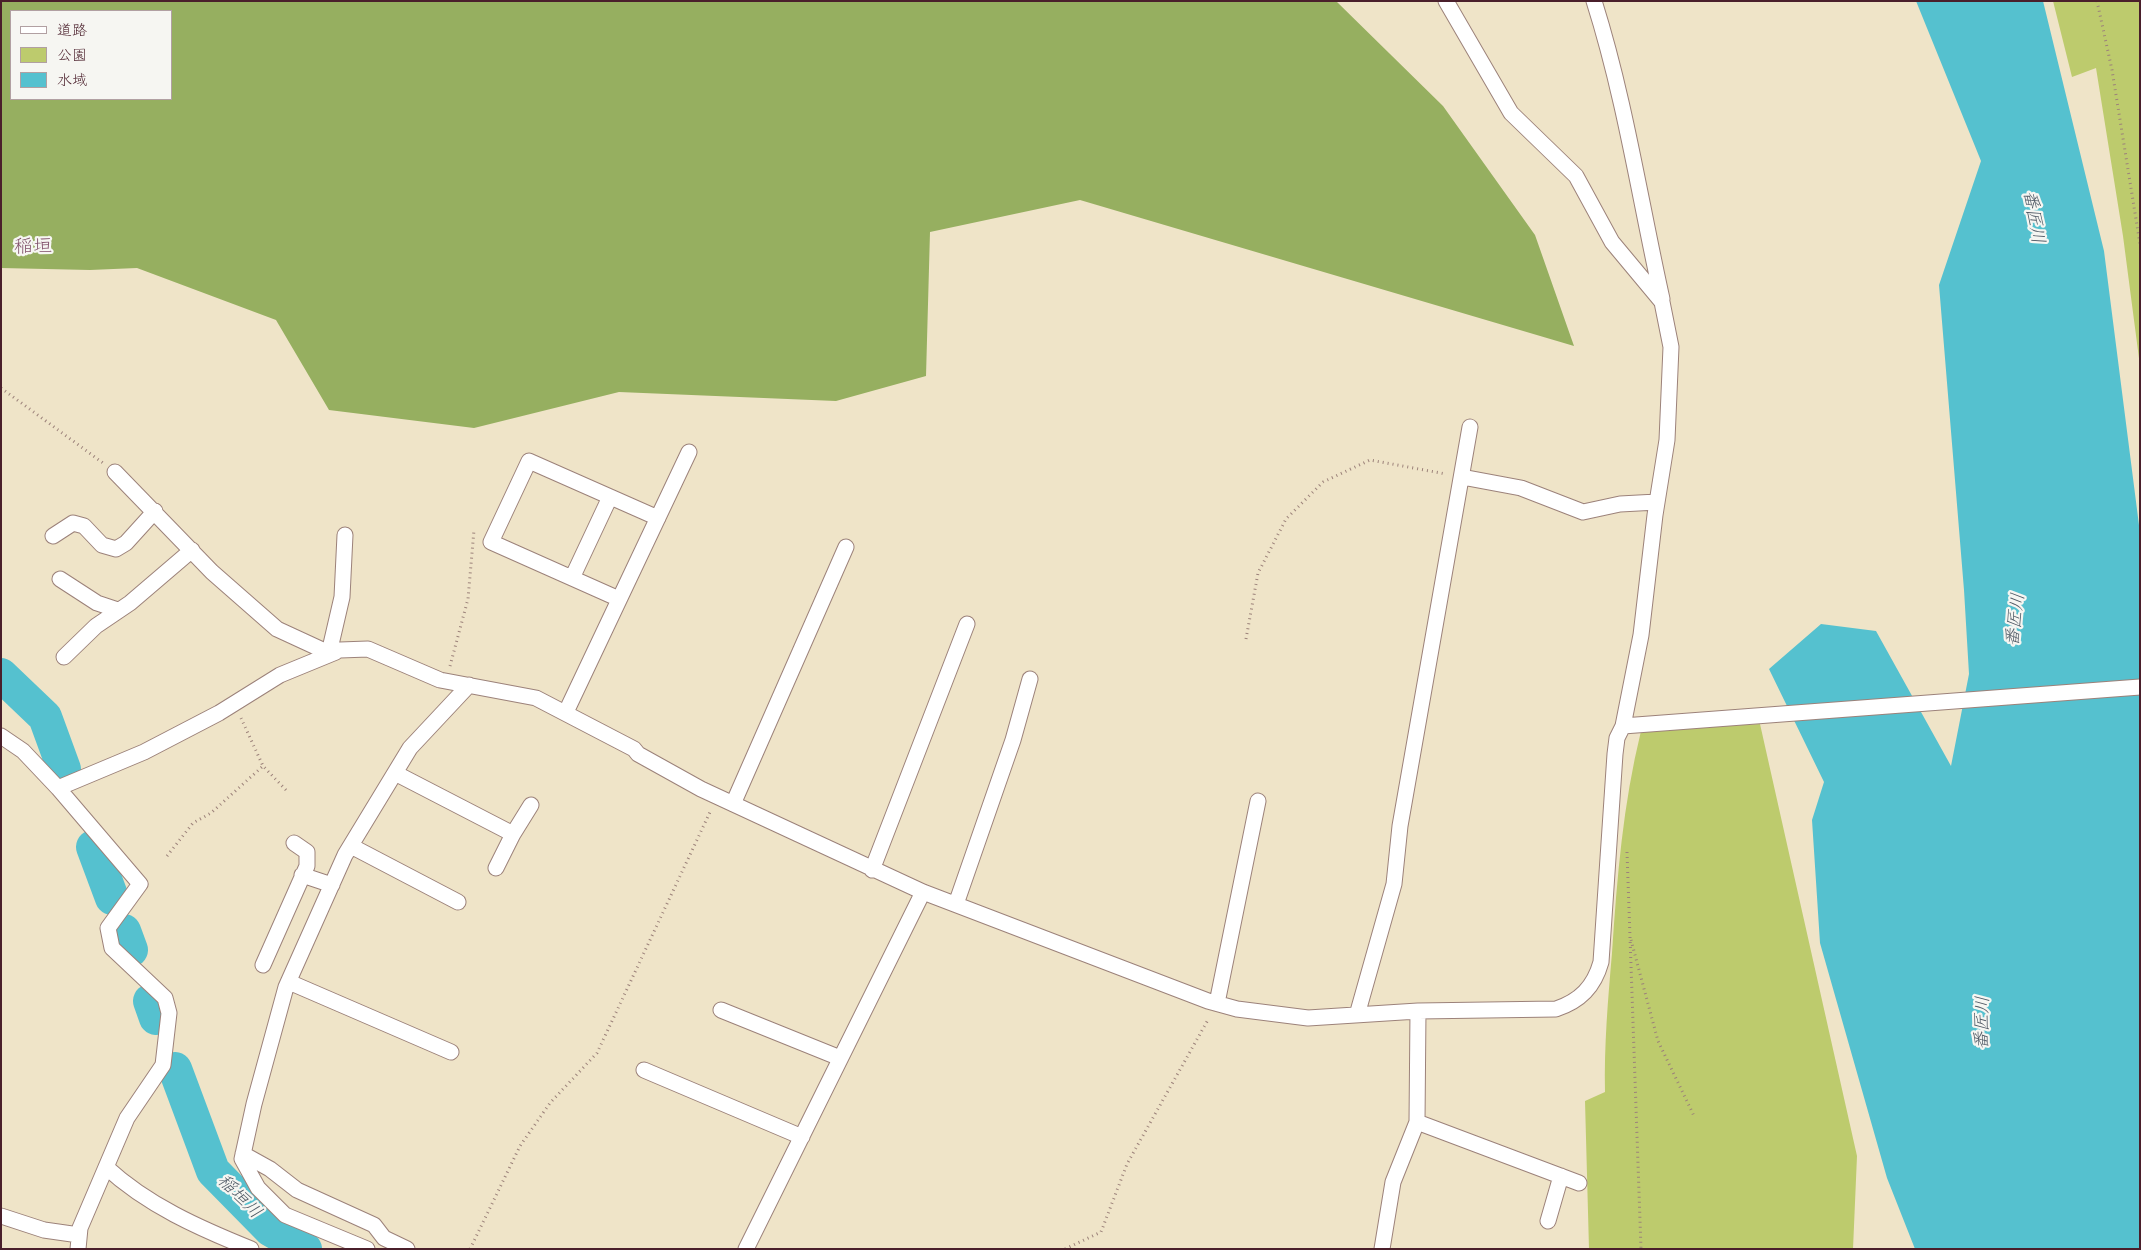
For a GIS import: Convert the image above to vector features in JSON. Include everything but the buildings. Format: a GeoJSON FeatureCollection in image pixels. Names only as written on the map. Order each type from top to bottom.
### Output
{"type":"FeatureCollection","features":[{"type":"Feature","properties":{"kind":"street"},"geometry":{"type":"LineString","coordinates":[[1446,1],[1511,113],[1576,176],[1612,242],[1662,302]]}},
{"type":"Feature","properties":{"kind":"street"},"geometry":{"type":"LineString","coordinates":[[58,788],[144,752],[234,704],[280,675],[334,652],[368,649],[446,681],[536,698],[566,712],[717,796],[872,870],[923,892],[1217,1003],[1246,1010],[1299,1017],[1418,1011],[1556,1009],[1566,1006],[1586,993],[1598,974],[1601,962],[1615,754],[1617,738],[1623,726],[1641,635],[1657,502],[1668,440],[1671,347],[1636,168],[1608,46],[1594,1]]}},
{"type":"Feature","properties":{"kind":"street"},"geometry":{"type":"LineString","coordinates":[[1357,1015],[1394,884],[1400,826],[1470,427]]}},
{"type":"Feature","properties":{"kind":"street"},"geometry":{"type":"LineString","coordinates":[[566,712],[689,452]]}},
{"type":"Feature","properties":{"kind":"street"},"geometry":{"type":"LineString","coordinates":[[619,599],[491,542],[525,470],[530,461],[658,518]]}},
{"type":"Feature","properties":{"kind":"street"},"geometry":{"type":"LineString","coordinates":[[115,472],[155,511],[212,572],[277,629],[334,652]]}},
{"type":"Feature","properties":{"kind":"street"},"geometry":{"type":"LineString","coordinates":[[1462,477],[1521,488],[1583,512],[1620,504],[1657,502]]}},
{"type":"Feature","properties":{"kind":"street"},"geometry":{"type":"LineString","coordinates":[[572,578],[610,497]]}},
{"type":"Feature","properties":{"kind":"street"},"geometry":{"type":"LineString","coordinates":[[54,536],[73,523],[84,526],[102,545],[116,549],[126,543],[155,511]]}},
{"type":"Feature","properties":{"kind":"street"},"geometry":{"type":"LineString","coordinates":[[334,652],[342,597],[345,535]]}},
{"type":"Feature","properties":{"kind":"street"},"geometry":{"type":"LineString","coordinates":[[733,804],[846,547]]}},
{"type":"Feature","properties":{"kind":"street"},"geometry":{"type":"LineString","coordinates":[[64,657],[96,626],[130,604],[192,550]]}},
{"type":"Feature","properties":{"kind":"street"},"geometry":{"type":"LineString","coordinates":[[60,579],[97,603],[118,610]]}},
{"type":"Feature","properties":{"kind":"street"},"geometry":{"type":"LineString","coordinates":[[872,870],[967,624]]}},
{"type":"Feature","properties":{"kind":"street"},"geometry":{"type":"LineString","coordinates":[[956,904],[1013,740],[1030,679]]}},
{"type":"Feature","properties":{"kind":"street"},"geometry":{"type":"LineString","coordinates":[[367,1249],[285,1215],[258,1188],[242,1159],[254,1104],[289,982],[350,846],[410,748],[469,685]]}},
{"type":"Feature","properties":{"kind":"street"},"geometry":{"type":"LineString","coordinates":[[1623,726],[2140,687]]}},
{"type":"Feature","properties":{"kind":"street"},"geometry":{"type":"LineString","coordinates":[[1,736],[23,751],[58,788],[140,884],[108,928],[112,948],[165,998],[170,1012],[164,1065],[127,1118],[80,1228],[79,1242],[1,1216]]}},
{"type":"Feature","properties":{"kind":"street"},"geometry":{"type":"LineString","coordinates":[[395,773],[513,834]]}},
{"type":"Feature","properties":{"kind":"street"},"geometry":{"type":"LineString","coordinates":[[1217,1003],[1258,801]]}},
{"type":"Feature","properties":{"kind":"street"},"geometry":{"type":"LineString","coordinates":[[496,868],[513,834],[531,805]]}},
{"type":"Feature","properties":{"kind":"street"},"geometry":{"type":"LineString","coordinates":[[262,965],[307,866],[307,852],[294,843]]}},
{"type":"Feature","properties":{"kind":"street"},"geometry":{"type":"LineString","coordinates":[[350,846],[458,902]]}},
{"type":"Feature","properties":{"kind":"street"},"geometry":{"type":"LineString","coordinates":[[302,874],[332,885]]}},
{"type":"Feature","properties":{"kind":"street"},"geometry":{"type":"LineString","coordinates":[[746,1249],[923,892]]}},
{"type":"Feature","properties":{"kind":"street"},"geometry":{"type":"LineString","coordinates":[[289,982],[451,1052]]}},
{"type":"Feature","properties":{"kind":"street"},"geometry":{"type":"LineString","coordinates":[[721,1010],[840,1058]]}},
{"type":"Feature","properties":{"kind":"street"},"geometry":{"type":"LineString","coordinates":[[1382,1249],[1393,1182],[1417,1122],[1418,1011]]}},
{"type":"Feature","properties":{"kind":"street"},"geometry":{"type":"LineString","coordinates":[[644,1070],[802,1136]]}},
{"type":"Feature","properties":{"kind":"street"},"geometry":{"type":"LineString","coordinates":[[1417,1122],[1579,1183]]}},
{"type":"Feature","properties":{"kind":"street"},"geometry":{"type":"LineString","coordinates":[[243,1154],[270,1169],[297,1190],[374,1225],[384,1238],[407,1249]]}},
{"type":"Feature","properties":{"kind":"street"},"geometry":{"type":"LineString","coordinates":[[106,1167],[126,1186],[194,1226],[251,1249]]}},
{"type":"Feature","properties":{"kind":"street"},"geometry":{"type":"LineString","coordinates":[[1548,1221],[1561,1176]]}},
{"type":"Feature","properties":{"kind":"path"},"geometry":{"type":"LineString","coordinates":[[2097,1],[2112,70],[2140,244]]}},
{"type":"Feature","properties":{"kind":"path"},"geometry":{"type":"LineString","coordinates":[[1,388],[115,472]]}},
{"type":"Feature","properties":{"kind":"path"},"geometry":{"type":"LineString","coordinates":[[1246,639],[1258,573],[1286,519],[1323,482],[1370,460],[1462,477]]}},
{"type":"Feature","properties":{"kind":"path"},"geometry":{"type":"LineString","coordinates":[[446,681],[468,599],[474,530]]}},
{"type":"Feature","properties":{"kind":"path"},"geometry":{"type":"LineString","coordinates":[[234,704],[263,766],[286,790]]}},
{"type":"Feature","properties":{"kind":"path"},"geometry":{"type":"LineString","coordinates":[[167,856],[193,823],[211,813],[263,766]]}},
{"type":"Feature","properties":{"kind":"path"},"geometry":{"type":"LineString","coordinates":[[470,1249],[520,1146],[550,1103],[597,1054],[717,796]]}},
{"type":"Feature","properties":{"kind":"path"},"geometry":{"type":"LineString","coordinates":[[1627,849],[1641,1249]]}},
{"type":"Feature","properties":{"kind":"path"},"geometry":{"type":"LineString","coordinates":[[1630,934],[1658,1041],[1694,1116]]}},
{"type":"Feature","properties":{"kind":"path"},"geometry":{"type":"LineString","coordinates":[[1066,1249],[1100,1232],[1127,1164],[1217,1003]]}},
{"type":"Feature","properties":{"kind":"green space"},"geometry":{"type":"Polygon","coordinates":[[[1,1],[1336,1],[1443,106],[1535,235],[1574,346],[1080,200],[930,232],[926,376],[836,401],[619,392],[474,428],[329,410],[276,320],[137,268],[90,270],[1,268],[1,1]]]}},
{"type":"Feature","properties":{"kind":"green space"},"geometry":{"type":"Polygon","coordinates":[[[2053,1],[2140,1],[2140,366],[2123,236],[2096,68],[2072,77],[2053,1]]]}},
{"type":"Feature","properties":{"kind":"green space"},"geometry":{"type":"Polygon","coordinates":[[[1760,724],[1857,1156],[1853,1249],[1589,1249],[1585,1101],[1605,1092],[1607,1022],[1619,869],[1625,814],[1641,731],[1760,724]]]}},
{"type":"Feature","properties":{"kind":"water","name":"番匠川"},"geometry":{"type":"Polygon","coordinates":[[[1916,1],[2043,1],[2104,251],[2140,533],[2140,1249],[1915,1249],[1887,1178],[1820,943],[1812,820],[1824,782],[1769,669],[1821,624],[1876,631],[1951,766],[1969,674],[1939,285],[1981,161],[1916,1]]]}},
{"type":"Feature","properties":{"kind":"waterway","name":"稲垣川"},"geometry":{"type":"LineString","coordinates":[[1,675],[45,717],[64,769]]}},
{"type":"Feature","properties":{"kind":"waterway","name":"稲垣川"},"geometry":{"type":"LineString","coordinates":[[93,847],[112,898]]}},
{"type":"Feature","properties":{"kind":"waterway","name":"稲垣川"},"geometry":{"type":"LineString","coordinates":[[124,931],[131,950]]}},
{"type":"Feature","properties":{"kind":"waterway","name":"稲垣川"},"geometry":{"type":"LineString","coordinates":[[150,1001],[156,1018]]}},
{"type":"Feature","properties":{"kind":"waterway","name":"稲垣川"},"geometry":{"type":"LineString","coordinates":[[175,1069],[213,1171],[271,1230],[305,1249]]}},
{"type":"Feature","properties":{"kind":"district","name":"稲垣"},"geometry":{"type":"Point","coordinates":[33,247]}}]}
